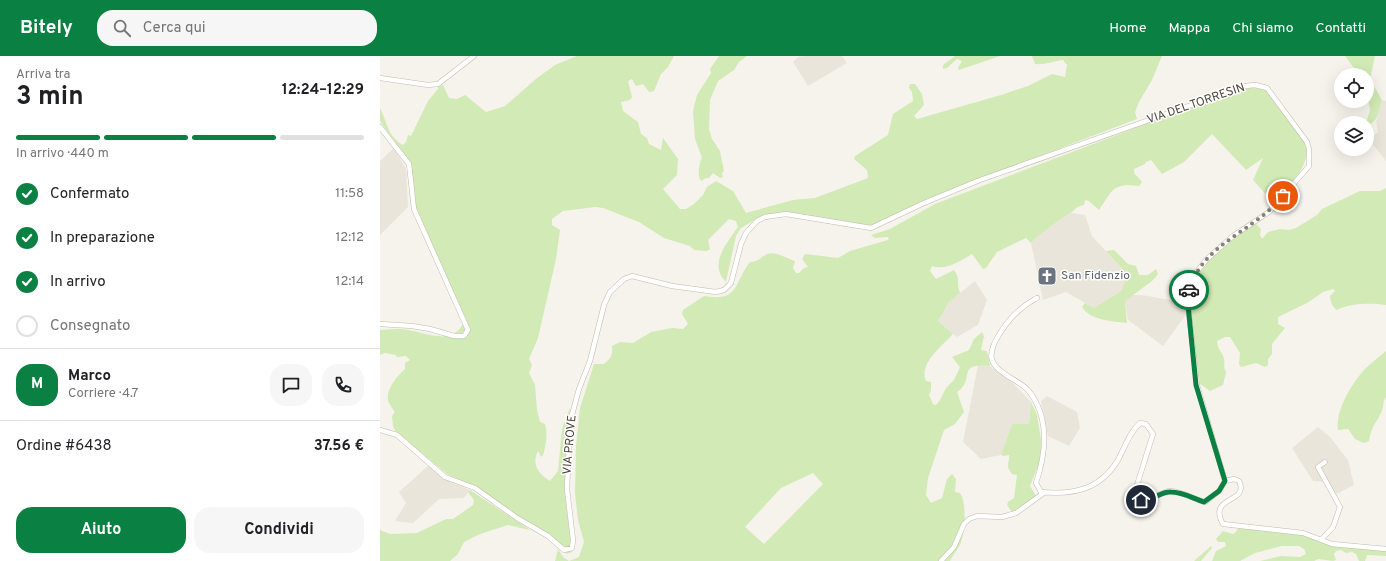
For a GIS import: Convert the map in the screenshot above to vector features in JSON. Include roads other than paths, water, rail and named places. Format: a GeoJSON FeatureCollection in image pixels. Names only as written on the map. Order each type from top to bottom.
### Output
{"type":"FeatureCollection","features":[{"type":"Feature","properties":{"kind":"street"},"geometry":{"type":"LineString","coordinates":[[380,78],[428,85],[438,84],[474,56]]}},
{"type":"Feature","properties":{"kind":"street","name":"VIA DEL TORRESIN"},"geometry":{"type":"LineString","coordinates":[[757,221],[765,217],[786,214],[871,228],[882,225],[924,203],[980,180],[1094,141],[1219,94],[1245,86],[1256,85],[1267,88],[1307,142],[1309,149],[1309,166],[1269,212],[1233,236],[1204,262],[1193,278],[1188,296],[1196,385],[1225,481]]}},
{"type":"Feature","properties":{"kind":"street"},"geometry":{"type":"LineString","coordinates":[[380,127],[409,164],[414,209],[468,330],[464,336],[454,336],[430,328],[380,324]]}},
{"type":"Feature","properties":{"kind":"street","name":"VIA PROVE"},"geometry":{"type":"LineString","coordinates":[[380,430],[396,435],[445,477],[475,488],[517,518],[548,536],[564,550],[569,550],[572,548],[567,489],[570,422],[579,389],[590,361],[598,323],[610,292],[618,283],[632,276],[672,286],[716,292],[724,290],[731,283],[741,244],[746,233],[757,221]]}},
{"type":"Feature","properties":{"kind":"street"},"geometry":{"type":"LineString","coordinates":[[1037,298],[1020,309],[1004,328],[992,348],[991,357],[993,364],[1028,391],[1040,413],[1045,439],[1045,449],[1036,483],[1038,489],[1044,492],[1082,490],[1102,480],[1118,460],[1134,429],[1140,423],[1146,424],[1153,434],[1137,485],[1136,495],[1141,500],[1147,501],[1170,491],[1204,502],[1219,491],[1225,481],[1234,479],[1239,481],[1241,486],[1238,496],[1224,503],[1219,508],[1218,513],[1223,524],[1304,533],[1332,544],[1386,549]]}},
{"type":"Feature","properties":{"kind":"street"},"geometry":{"type":"LineString","coordinates":[[1321,540],[1333,527],[1340,507],[1318,467],[1325,462]]}},
{"type":"Feature","properties":{"kind":"street"},"geometry":{"type":"LineString","coordinates":[[941,561],[954,547],[964,524],[969,519],[977,516],[1002,517],[1016,513],[1044,492]]}},
{"type":"Feature","properties":{"kind":"place","name":"San Fidenzio"},"geometry":{"type":"Point","coordinates":[1047,276]}}]}
